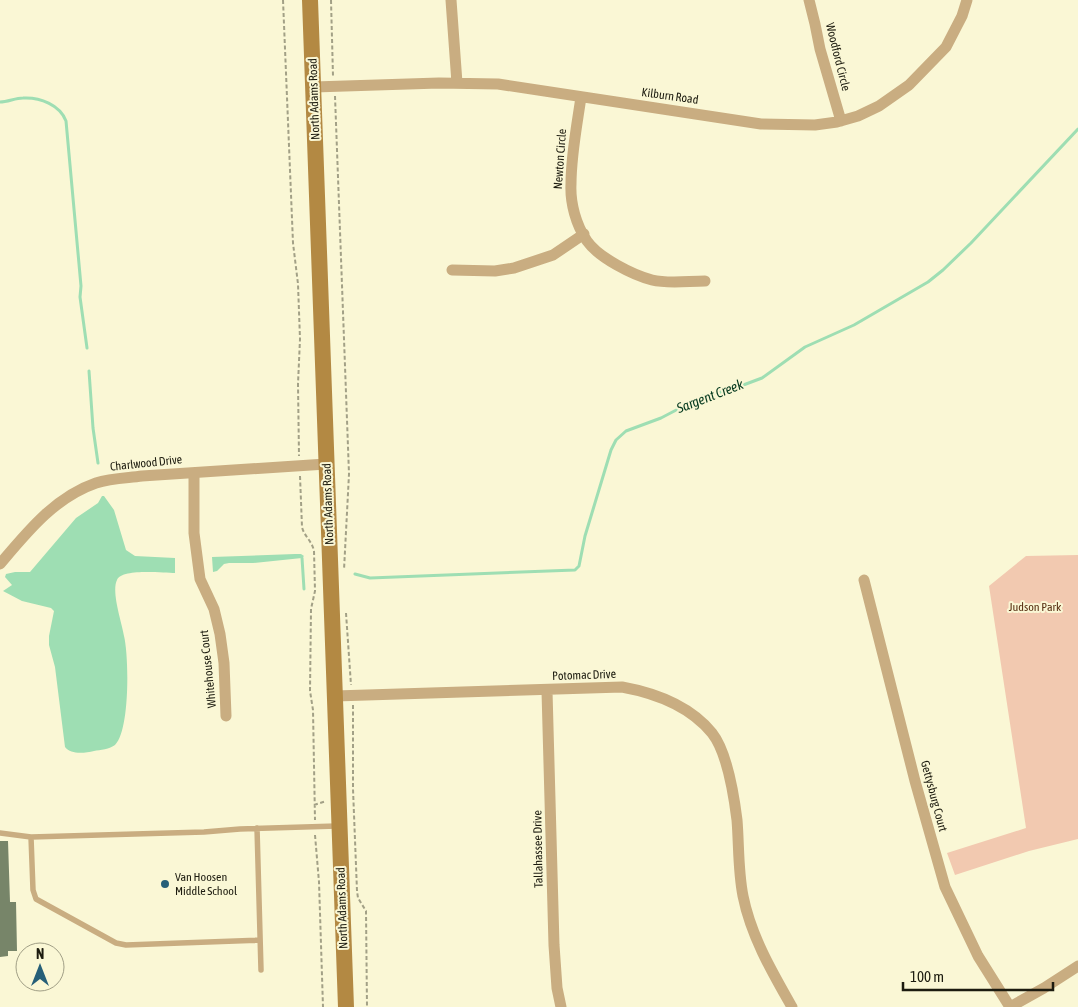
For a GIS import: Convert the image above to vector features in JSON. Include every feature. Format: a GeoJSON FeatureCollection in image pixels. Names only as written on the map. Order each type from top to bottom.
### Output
{"type":"FeatureCollection","features":[{"type":"Feature","properties":{"kind":"main road","name":"North Adams Road"},"geometry":{"type":"LineString","coordinates":[[310,0],[346,1007]]}},
{"type":"Feature","properties":{"kind":"street"},"geometry":{"type":"LineString","coordinates":[[451,0],[457,83]]}},
{"type":"Feature","properties":{"kind":"street","name":"Woodford Circle"},"geometry":{"type":"LineString","coordinates":[[809,0],[820,49],[841,121]]}},
{"type":"Feature","properties":{"kind":"street","name":"Kilburn Road"},"geometry":{"type":"LineString","coordinates":[[314,87],[457,83],[498,84],[761,124],[815,125],[858,116],[879,106],[909,85],[946,47],[962,16],[967,0]]}},
{"type":"Feature","properties":{"kind":"street","name":"Newton Circle"},"geometry":{"type":"LineString","coordinates":[[581,97],[570,184],[576,220],[588,242],[605,257],[625,270],[653,280],[674,282],[705,281]]}},
{"type":"Feature","properties":{"kind":"street"},"geometry":{"type":"LineString","coordinates":[[452,270],[494,271],[514,268],[554,255],[584,234]]}},
{"type":"Feature","properties":{"kind":"street","name":"Charlwood Drive"},"geometry":{"type":"LineString","coordinates":[[0,564],[48,511],[72,495],[96,484],[125,478],[326,464]]}},
{"type":"Feature","properties":{"kind":"street","name":"Whitehouse Court"},"geometry":{"type":"LineString","coordinates":[[194,473],[194,533],[200,579],[214,609],[220,634],[226,716]]}},
{"type":"Feature","properties":{"kind":"street","name":"Gettysburg Court"},"geometry":{"type":"LineString","coordinates":[[864,580],[912,771],[945,887],[978,956],[1010,1007]]}},
{"type":"Feature","properties":{"kind":"street","name":"Potomac Drive"},"geometry":{"type":"LineString","coordinates":[[335,696],[547,691],[622,687],[642,691],[680,707],[693,716],[712,734],[725,760],[732,785],[737,820],[742,895],[761,951],[792,1007]]}},
{"type":"Feature","properties":{"kind":"street","name":"Tallahassee Drive"},"geometry":{"type":"LineString","coordinates":[[547,691],[554,945],[557,988],[561,1007]]}},
{"type":"Feature","properties":{"kind":"street"},"geometry":{"type":"LineString","coordinates":[[1010,1007],[1078,966]]}},
{"type":"Feature","properties":{"kind":"lane"},"geometry":{"type":"LineString","coordinates":[[0,834],[31,837],[339,826]]}},
{"type":"Feature","properties":{"kind":"lane"},"geometry":{"type":"LineString","coordinates":[[257,828],[261,970]]}},
{"type":"Feature","properties":{"kind":"lane"},"geometry":{"type":"LineString","coordinates":[[31,837],[33,890],[36,899],[116,943],[126,945],[260,940]]}},
{"type":"Feature","properties":{"kind":"path"},"geometry":{"type":"LineString","coordinates":[[283,0],[293,243],[298,284],[300,339],[298,384],[299,457]]}},
{"type":"Feature","properties":{"kind":"path"},"geometry":{"type":"LineString","coordinates":[[332,0],[334,78]]}},
{"type":"Feature","properties":{"kind":"path"},"geometry":{"type":"LineString","coordinates":[[335,95],[350,474],[344,573]]}},
{"type":"Feature","properties":{"kind":"path"},"geometry":{"type":"LineString","coordinates":[[300,473],[302,526],[304,534],[312,544],[314,551],[315,591],[312,609],[310,691],[313,710],[315,816]]}},
{"type":"Feature","properties":{"kind":"path"},"geometry":{"type":"LineString","coordinates":[[346,607],[350,680]]}},
{"type":"Feature","properties":{"kind":"path"},"geometry":{"type":"LineString","coordinates":[[353,706],[352,789],[357,891],[358,898],[366,911],[367,1007]]}},
{"type":"Feature","properties":{"kind":"path"},"geometry":{"type":"LineString","coordinates":[[314,806],[325,801]]}},
{"type":"Feature","properties":{"kind":"path"},"geometry":{"type":"LineString","coordinates":[[315,836],[319,882],[324,1007]]}},
{"type":"Feature","properties":{"kind":"green space","name":"Judson Park"},"geometry":{"type":"Polygon","coordinates":[[[1078,555],[1078,839],[1029,851],[955,875],[947,853],[1026,828],[989,586],[1026,556],[1078,555]]]}},
{"type":"Feature","properties":{"kind":"shaded area"},"geometry":{"type":"Polygon","coordinates":[[[102,496],[104,496],[114,510],[126,550],[135,556],[175,558],[175,573],[134,573],[120,576],[117,580],[115,585],[116,600],[127,659],[126,710],[123,725],[120,737],[115,745],[102,750],[78,753],[65,747],[55,667],[49,645],[54,611],[51,608],[22,601],[3,591],[12,585],[5,577],[6,574],[30,572],[76,518],[98,503],[102,496]]]}},
{"type":"Feature","properties":{"kind":"shaded area"},"geometry":{"type":"Polygon","coordinates":[[[301,554],[304,556],[302,558],[224,564],[217,571],[213,572],[212,557],[301,554]]]}},
{"type":"Feature","properties":{"kind":"building"},"geometry":{"type":"Polygon","coordinates":[[[0,841],[8,841],[10,902],[16,902],[17,942],[15,942],[15,951],[8,951],[8,956],[0,957],[0,841]]]}},
{"type":"Feature","properties":{"kind":"waterway"},"geometry":{"type":"LineString","coordinates":[[0,102],[23,98],[36,99],[54,106],[66,121],[81,286],[80,297],[87,348]]}},
{"type":"Feature","properties":{"kind":"waterway","name":"Sargent Creek"},"geometry":{"type":"LineString","coordinates":[[355,574],[370,578],[575,570],[579,566],[585,536],[611,450],[616,440],[626,431],[661,418],[703,396],[730,390],[762,378],[805,347],[854,325],[928,282],[971,243],[1078,129]]}},
{"type":"Feature","properties":{"kind":"waterway"},"geometry":{"type":"LineString","coordinates":[[89,371],[93,428],[98,463]]}},
{"type":"Feature","properties":{"kind":"waterway"},"geometry":{"type":"LineString","coordinates":[[302,558],[304,589]]}},
{"type":"Feature","properties":{"kind":"place","name":"Van Hoosen Middle School"},"geometry":{"type":"Point","coordinates":[165,884]}}]}
